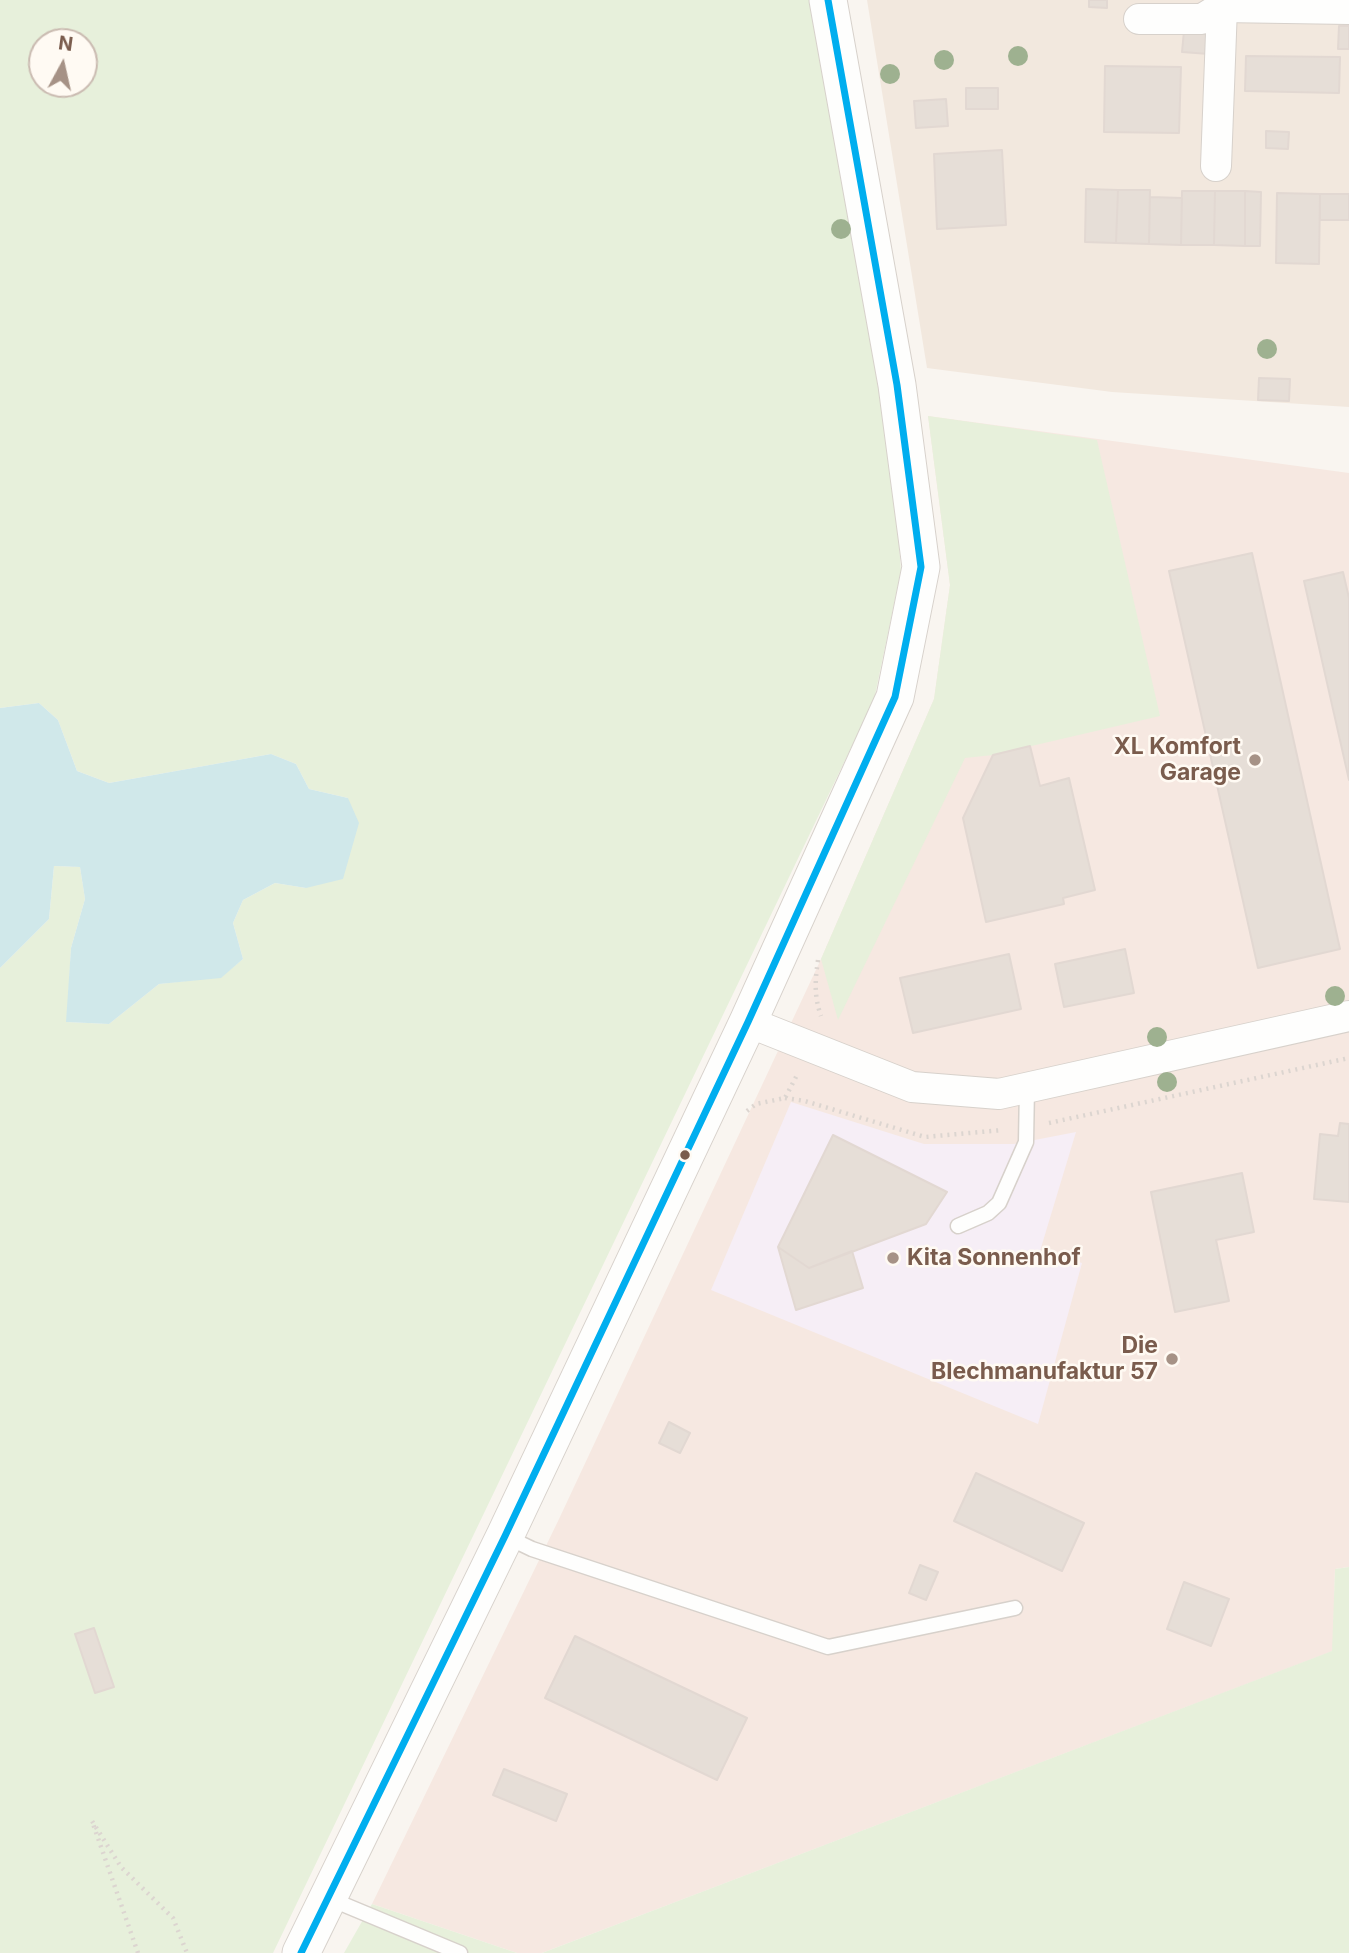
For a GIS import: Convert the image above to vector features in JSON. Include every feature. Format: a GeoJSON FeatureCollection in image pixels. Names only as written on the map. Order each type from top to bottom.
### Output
{"type":"FeatureCollection","features":[{"type":"Feature","properties":{"kind":"street"},"geometry":{"type":"LineString","coordinates":[[300,1953],[505,1536],[748,1022],[895,697],[921,567],[897,385],[828,0]]}},
{"type":"Feature","properties":{"kind":"street"},"geometry":{"type":"LineString","coordinates":[[1216,166],[1222,4]]}},
{"type":"Feature","properties":{"kind":"street"},"geometry":{"type":"LineString","coordinates":[[1139,19],[1202,19],[1222,4],[1349,9]]}},
{"type":"Feature","properties":{"kind":"street"},"geometry":{"type":"LineString","coordinates":[[748,1022],[912,1087],[999,1094],[1349,1016]]}},
{"type":"Feature","properties":{"kind":"lane"},"geometry":{"type":"LineString","coordinates":[[958,1226],[988,1213],[999,1203],[1027,1142],[1027,1087]]}},
{"type":"Feature","properties":{"kind":"lane"},"geometry":{"type":"LineString","coordinates":[[505,1536],[532,1549],[828,1647],[1015,1608]]}},
{"type":"Feature","properties":{"kind":"lane"},"geometry":{"type":"LineString","coordinates":[[326,1898],[460,1953]]}},
{"type":"Feature","properties":{"kind":"path"},"geometry":{"type":"LineString","coordinates":[[138,1953],[93,1821],[121,1867],[173,1918],[187,1953]]}},
{"type":"Feature","properties":{"kind":"shaded area"},"geometry":{"type":"Polygon","coordinates":[[[867,0],[1349,0],[1349,407],[1112,392],[927,368],[867,0]]]}},
{"type":"Feature","properties":{"kind":"shaded area"},"geometry":{"type":"Polygon","coordinates":[[[928,416],[1349,473],[1349,1567],[1335,1569],[1333,1651],[542,1953],[517,1953],[372,1904],[559,1519],[821,959],[934,699],[950,585],[928,416]]]}},
{"type":"Feature","properties":{"kind":"shaded area","name":"Kita Sonnenhof"},"geometry":{"type":"Polygon","coordinates":[[[791,1102],[924,1144],[1014,1144],[1076,1132],[1040,1251],[1082,1263],[1038,1424],[711,1290],[791,1102]]]}},
{"type":"Feature","properties":{"kind":"green space"},"geometry":{"type":"Polygon","coordinates":[[[0,0],[813,0],[895,488],[901,571],[874,700],[273,1953],[0,1953],[0,968],[49,919],[54,866],[80,867],[85,899],[71,948],[67,1022],[109,1024],[159,984],[221,977],[243,959],[233,923],[243,900],[275,883],[306,888],[348,798],[309,789],[296,764],[271,754],[109,783],[77,771],[58,720],[39,703],[0,708],[0,0]]]}},
{"type":"Feature","properties":{"kind":"green space"},"geometry":{"type":"Polygon","coordinates":[[[928,416],[1097,440],[1160,716],[993,755],[965,758],[838,1020],[821,959],[934,699],[950,585],[928,416]]]}},
{"type":"Feature","properties":{"kind":"green space"},"geometry":{"type":"Polygon","coordinates":[[[1349,1567],[1349,1953],[542,1953],[1332,1651],[1335,1569],[1349,1567]]]}},
{"type":"Feature","properties":{"kind":"green space"},"geometry":{"type":"Polygon","coordinates":[[[372,1904],[517,1953],[344,1953],[372,1904]]]}},
{"type":"Feature","properties":{"kind":"water"},"geometry":{"type":"Polygon","coordinates":[[[39,703],[58,720],[77,771],[109,783],[271,754],[296,764],[309,789],[348,798],[359,823],[343,879],[306,888],[275,883],[243,900],[233,923],[243,959],[221,978],[159,984],[109,1024],[66,1022],[71,948],[85,899],[80,867],[54,866],[49,919],[0,968],[0,708],[39,703]]]}},
{"type":"Feature","properties":{"kind":"building"},"geometry":{"type":"Polygon","coordinates":[[[1089,0],[1107,0],[1107,8],[1089,7],[1089,0]]]}},
{"type":"Feature","properties":{"kind":"building"},"geometry":{"type":"Polygon","coordinates":[[[1339,26],[1349,26],[1349,49],[1338,49],[1339,26]]]}},
{"type":"Feature","properties":{"kind":"building"},"geometry":{"type":"Polygon","coordinates":[[[1184,31],[1211,33],[1209,54],[1182,52],[1184,31]]]}},
{"type":"Feature","properties":{"kind":"building"},"geometry":{"type":"Polygon","coordinates":[[[1246,56],[1340,57],[1339,93],[1245,91],[1246,56]]]}},
{"type":"Feature","properties":{"kind":"building"},"geometry":{"type":"Polygon","coordinates":[[[1105,66],[1181,67],[1179,133],[1104,132],[1105,66]]]}},
{"type":"Feature","properties":{"kind":"building"},"geometry":{"type":"Polygon","coordinates":[[[966,88],[998,88],[998,109],[966,109],[966,88]]]}},
{"type":"Feature","properties":{"kind":"building"},"geometry":{"type":"Polygon","coordinates":[[[946,99],[948,126],[916,128],[914,101],[946,99]]]}},
{"type":"Feature","properties":{"kind":"building"},"geometry":{"type":"Polygon","coordinates":[[[1266,131],[1289,132],[1288,149],[1266,148],[1266,131]]]}},
{"type":"Feature","properties":{"kind":"building"},"geometry":{"type":"Polygon","coordinates":[[[1002,150],[1006,225],[937,229],[934,154],[1002,150]]]}},
{"type":"Feature","properties":{"kind":"building"},"geometry":{"type":"Polygon","coordinates":[[[1086,189],[1118,190],[1116,243],[1085,242],[1086,189]]]}},
{"type":"Feature","properties":{"kind":"building"},"geometry":{"type":"Polygon","coordinates":[[[1118,190],[1150,190],[1149,244],[1116,243],[1118,190]]]}},
{"type":"Feature","properties":{"kind":"building"},"geometry":{"type":"Polygon","coordinates":[[[1182,191],[1215,191],[1214,245],[1181,245],[1182,191]]]}},
{"type":"Feature","properties":{"kind":"building"},"geometry":{"type":"Polygon","coordinates":[[[1215,191],[1245,191],[1245,246],[1214,245],[1215,191]]]}},
{"type":"Feature","properties":{"kind":"building"},"geometry":{"type":"Polygon","coordinates":[[[1245,191],[1261,192],[1260,246],[1245,246],[1245,191]]]}},
{"type":"Feature","properties":{"kind":"building"},"geometry":{"type":"Polygon","coordinates":[[[1277,193],[1320,194],[1319,264],[1276,263],[1277,193]]]}},
{"type":"Feature","properties":{"kind":"building"},"geometry":{"type":"Polygon","coordinates":[[[1320,194],[1349,194],[1349,220],[1320,220],[1320,194]]]}},
{"type":"Feature","properties":{"kind":"building"},"geometry":{"type":"Polygon","coordinates":[[[1150,197],[1182,198],[1181,245],[1149,244],[1150,197]]]}},
{"type":"Feature","properties":{"kind":"building"},"geometry":{"type":"Polygon","coordinates":[[[1259,378],[1290,379],[1289,401],[1258,400],[1259,378]]]}},
{"type":"Feature","properties":{"kind":"building","name":"XL Komfort Garage"},"geometry":{"type":"Polygon","coordinates":[[[1252,553],[1340,949],[1258,968],[1169,571],[1252,553]]]}},
{"type":"Feature","properties":{"kind":"building"},"geometry":{"type":"Polygon","coordinates":[[[1343,572],[1349,598],[1349,780],[1304,581],[1343,572]]]}},
{"type":"Feature","properties":{"kind":"building"},"geometry":{"type":"Polygon","coordinates":[[[1030,746],[1040,786],[1069,778],[1095,890],[1063,898],[1064,904],[986,922],[963,818],[993,755],[1030,746]]]}},
{"type":"Feature","properties":{"kind":"building"},"geometry":{"type":"Polygon","coordinates":[[[1125,949],[1134,993],[1064,1007],[1055,964],[1125,949]]]}},
{"type":"Feature","properties":{"kind":"building"},"geometry":{"type":"Polygon","coordinates":[[[1009,954],[1021,1009],[913,1033],[900,978],[1009,954]]]}},
{"type":"Feature","properties":{"kind":"building"},"geometry":{"type":"Polygon","coordinates":[[[1340,1123],[1349,1124],[1349,1202],[1314,1199],[1320,1134],[1338,1136],[1340,1123]]]}},
{"type":"Feature","properties":{"kind":"building"},"geometry":{"type":"Polygon","coordinates":[[[833,1135],[947,1192],[926,1224],[809,1268],[778,1247],[833,1135]]]}},
{"type":"Feature","properties":{"kind":"building"},"geometry":{"type":"Polygon","coordinates":[[[1242,1173],[1254,1232],[1216,1240],[1229,1301],[1175,1312],[1151,1192],[1242,1173]]]}},
{"type":"Feature","properties":{"kind":"building"},"geometry":{"type":"Polygon","coordinates":[[[778,1247],[809,1268],[852,1251],[863,1288],[796,1310],[778,1247]]]}},
{"type":"Feature","properties":{"kind":"building"},"geometry":{"type":"Polygon","coordinates":[[[669,1422],[690,1433],[680,1453],[659,1443],[669,1422]]]}},
{"type":"Feature","properties":{"kind":"building"},"geometry":{"type":"Polygon","coordinates":[[[976,1473],[1084,1523],[1062,1571],[954,1521],[976,1473]]]}},
{"type":"Feature","properties":{"kind":"building"},"geometry":{"type":"Polygon","coordinates":[[[920,1565],[938,1572],[926,1600],[909,1593],[920,1565]]]}},
{"type":"Feature","properties":{"kind":"building"},"geometry":{"type":"Polygon","coordinates":[[[1184,1582],[1229,1599],[1211,1646],[1167,1629],[1184,1582]]]}},
{"type":"Feature","properties":{"kind":"building"},"geometry":{"type":"Polygon","coordinates":[[[94,1628],[114,1687],[95,1693],[75,1634],[94,1628]]]}},
{"type":"Feature","properties":{"kind":"building"},"geometry":{"type":"Polygon","coordinates":[[[575,1636],[747,1718],[717,1780],[545,1698],[575,1636]]]}},
{"type":"Feature","properties":{"kind":"building"},"geometry":{"type":"Polygon","coordinates":[[[504,1769],[567,1794],[556,1821],[493,1795],[504,1769]]]}},
{"type":"Feature","properties":{"kind":"transit line"},"geometry":{"type":"LineString","coordinates":[[301,1953],[505,1536],[748,1022],[895,697],[921,567],[897,385],[828,0]]}},
{"type":"Feature","properties":{"kind":"place","name":"XL Komfort Garage"},"geometry":{"type":"Point","coordinates":[1255,760]}},
{"type":"Feature","properties":{"kind":"place","name":"Kita Sonnenhof"},"geometry":{"type":"Point","coordinates":[893,1258]}},
{"type":"Feature","properties":{"kind":"place","name":"Die Blechmanufaktur 57"},"geometry":{"type":"Point","coordinates":[1172,1359]}}]}
